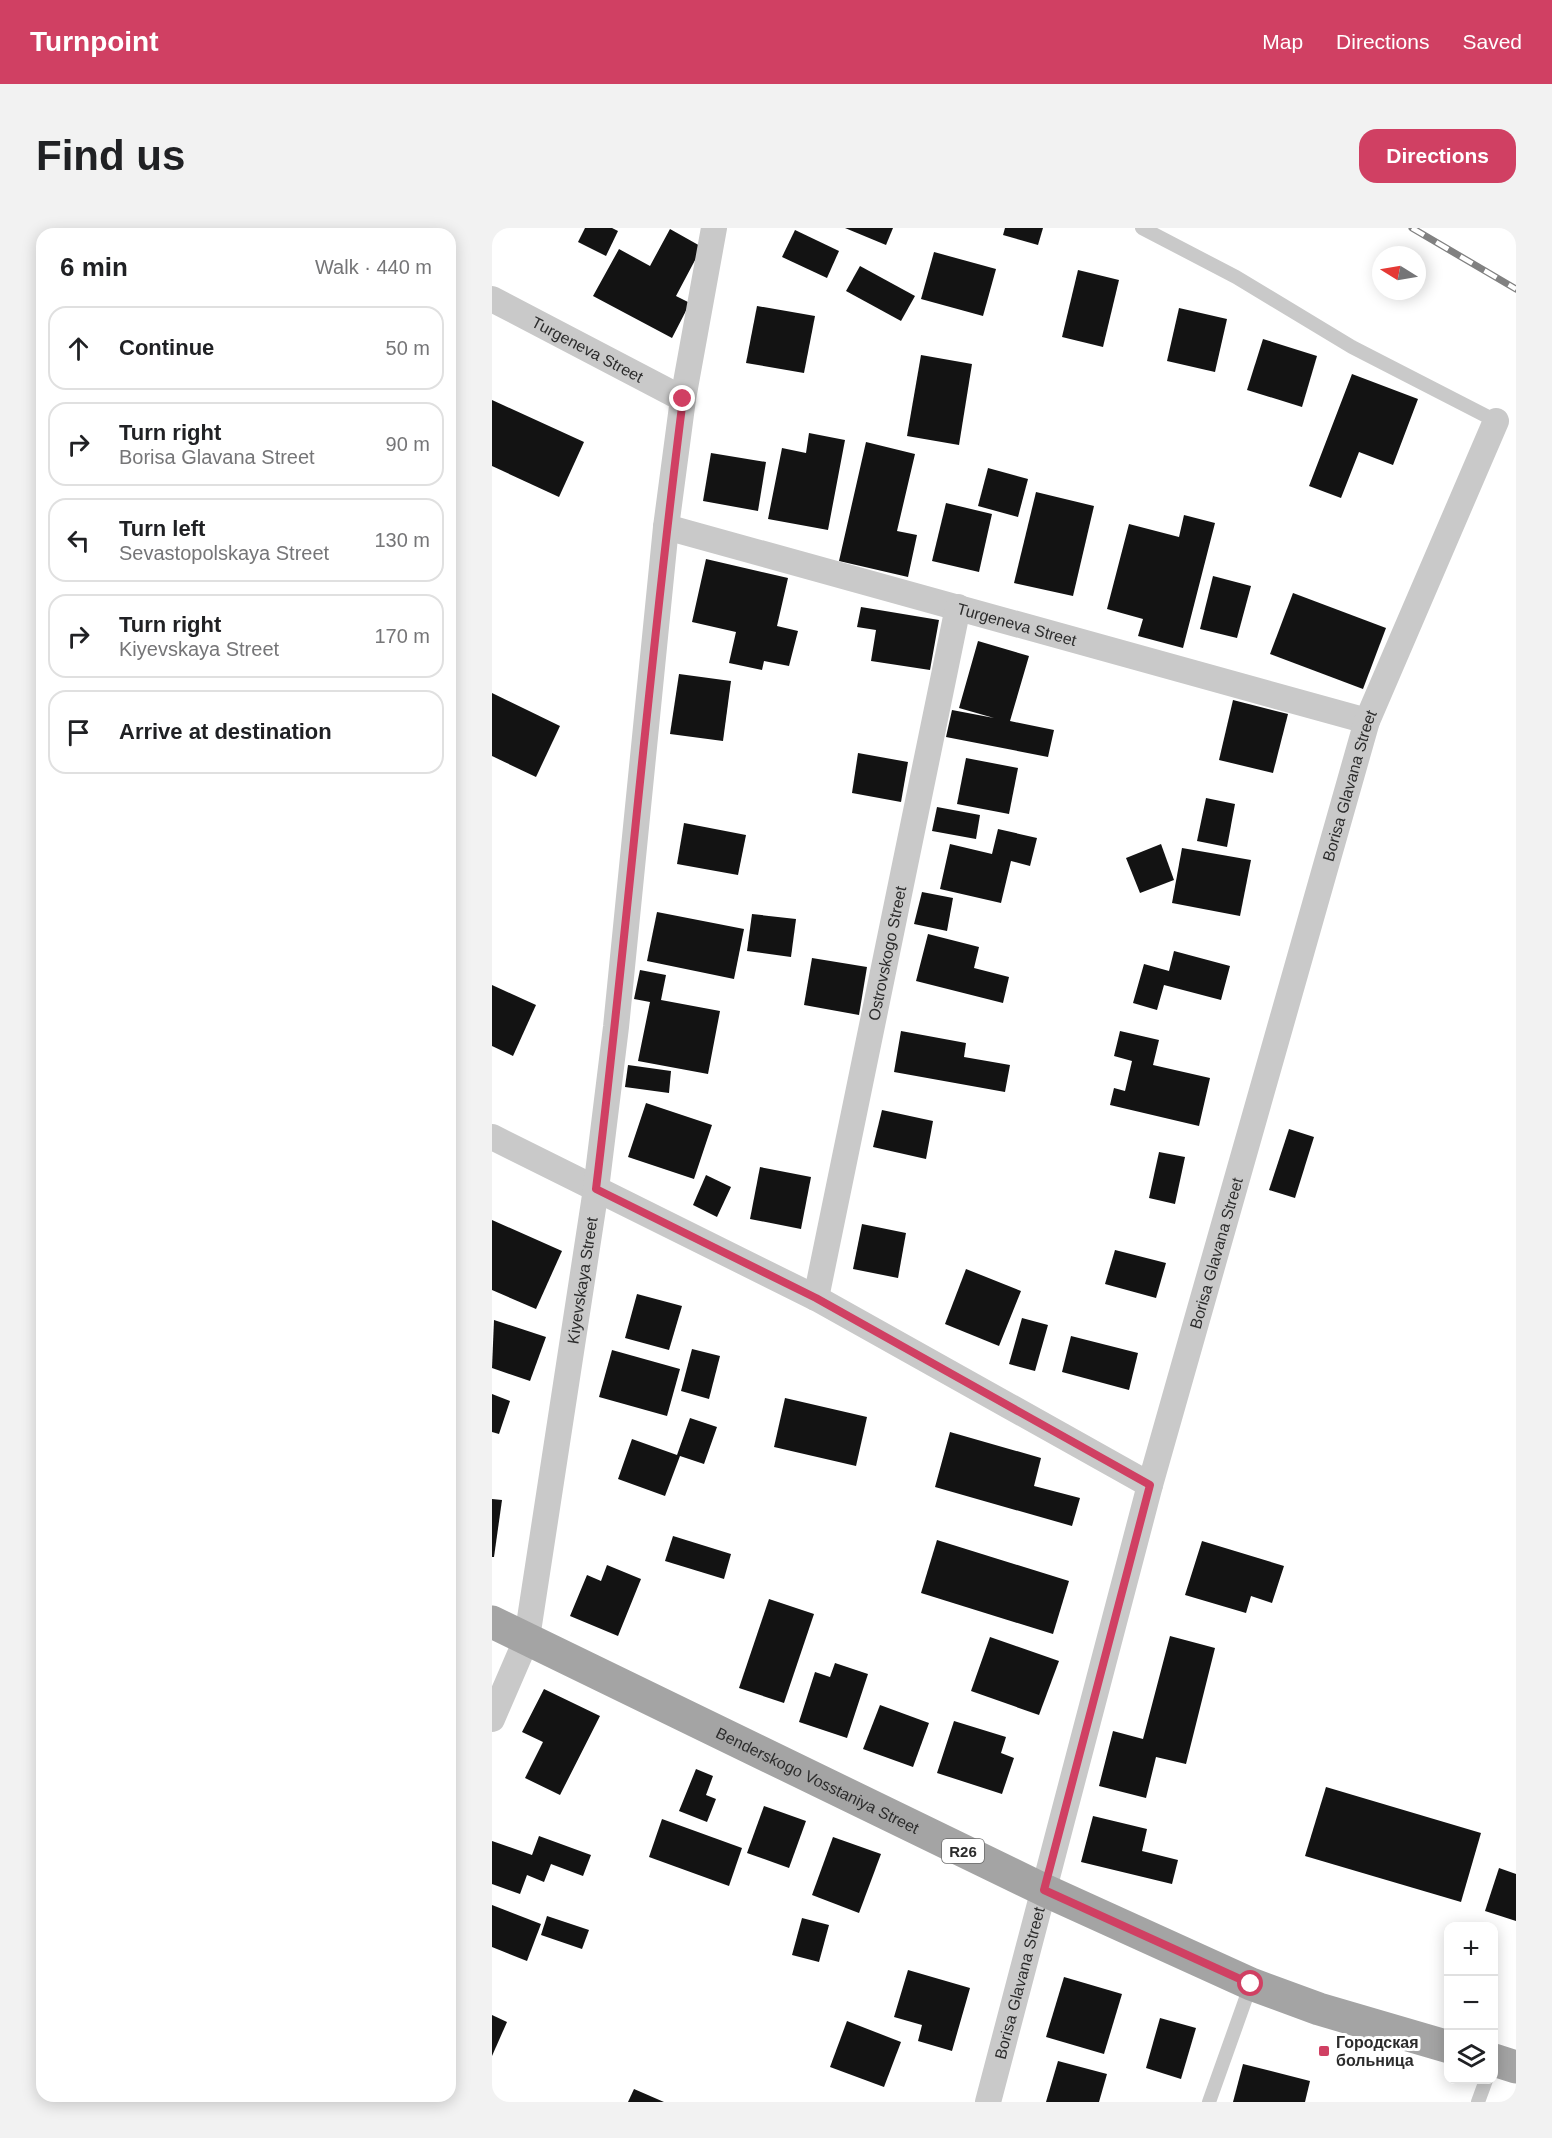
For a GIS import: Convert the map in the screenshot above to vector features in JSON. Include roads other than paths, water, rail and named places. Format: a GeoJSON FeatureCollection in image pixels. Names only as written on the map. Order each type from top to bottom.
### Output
{"type":"FeatureCollection","features":[{"type":"Feature","properties":{"kind":"main road","name":"Benderskogo Vosstaniya Street"},"geometry":{"type":"LineString","coordinates":[[492,1622],[1044,1890],[1251,1984],[1319,2009],[1444,2046]]}},
{"type":"Feature","properties":{"kind":"main road"},"geometry":{"type":"LineString","coordinates":[[1498,2061],[1516,2067]]}},
{"type":"Feature","properties":{"kind":"street","name":"Kiyevskaya Street"},"geometry":{"type":"LineString","coordinates":[[492,1719],[527,1638],[596,1189],[616,1027],[666,527],[683,399],[714,228]]}},
{"type":"Feature","properties":{"kind":"street","name":"Turgeneva Street"},"geometry":{"type":"LineString","coordinates":[[492,299],[683,399]]}},
{"type":"Feature","properties":{"kind":"street","name":"Borisa Glavana Street"},"geometry":{"type":"LineString","coordinates":[[988,2102],[1150,1485],[1367,721],[1496,421]]}},
{"type":"Feature","properties":{"kind":"street","name":"Turgeneva Street"},"geometry":{"type":"LineString","coordinates":[[666,527],[1367,721]]}},
{"type":"Feature","properties":{"kind":"street","name":"Ostrovskogo Street"},"geometry":{"type":"LineString","coordinates":[[816,1298],[958,607]]}},
{"type":"Feature","properties":{"kind":"street"},"geometry":{"type":"LineString","coordinates":[[492,1137],[816,1298],[1150,1485]]}},
{"type":"Feature","properties":{"kind":"lane"},"geometry":{"type":"LineString","coordinates":[[1142,228],[1236,277],[1352,347],[1496,421]]}},
{"type":"Feature","properties":{"kind":"lane"},"geometry":{"type":"LineString","coordinates":[[1209,2102],[1251,1984]]}},
{"type":"Feature","properties":{"kind":"lane"},"geometry":{"type":"LineString","coordinates":[[1478,2102],[1484,2084]]}},
{"type":"Feature","properties":{"kind":"railway"},"geometry":{"type":"LineString","coordinates":[[1412,228],[1516,289]]}},
{"type":"Feature","properties":{"kind":"place","name":"Городская больница"},"geometry":{"type":"Point","coordinates":[1324,2051]}}]}
